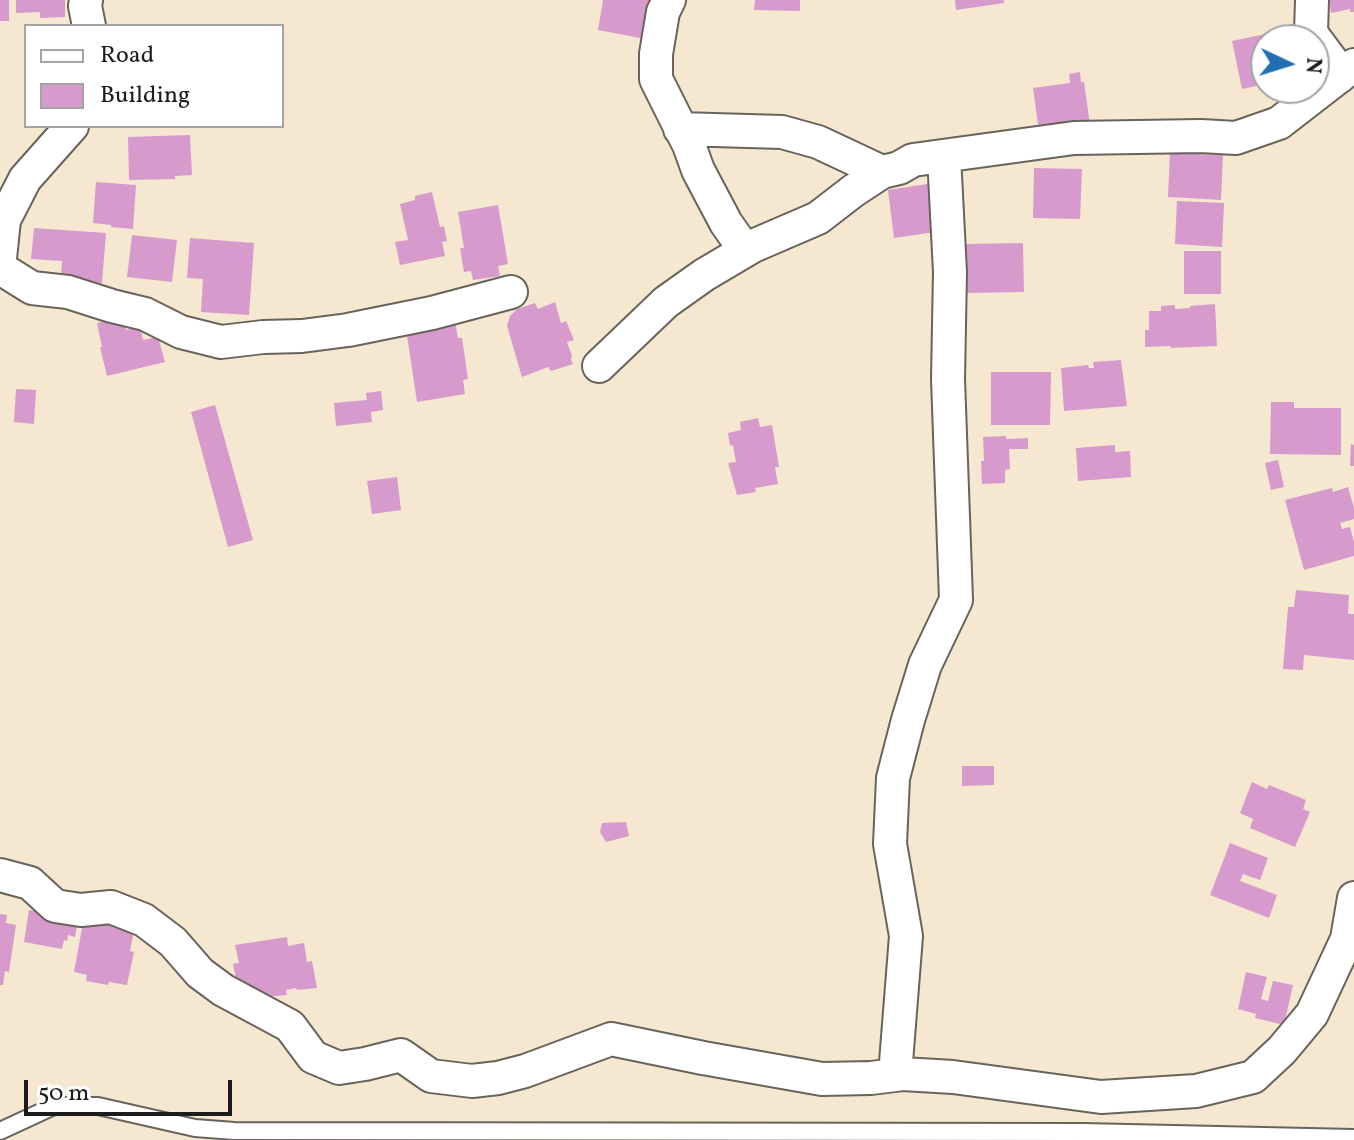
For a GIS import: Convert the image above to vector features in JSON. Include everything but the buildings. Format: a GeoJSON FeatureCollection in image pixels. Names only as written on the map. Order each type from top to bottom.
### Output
{"type":"FeatureCollection","features":[{"type":"Feature","properties":{"kind":"street"},"geometry":{"type":"LineString","coordinates":[[86,0],[89,24]]}},
{"type":"Feature","properties":{"kind":"street"},"geometry":{"type":"LineString","coordinates":[[669,0],[663,12],[656,54],[656,79],[698,170],[726,223],[745,250]]}},
{"type":"Feature","properties":{"kind":"street"},"geometry":{"type":"LineString","coordinates":[[599,366],[666,302],[704,275],[745,250],[818,218],[882,172],[899,168],[913,160],[1074,138],[1236,138],[1279,123],[1347,71],[1334,64],[1311,33],[1312,0]]}},
{"type":"Feature","properties":{"kind":"street"},"geometry":{"type":"LineString","coordinates":[[0,258],[4,220],[25,179],[70,128]]}},
{"type":"Feature","properties":{"kind":"street"},"geometry":{"type":"LineString","coordinates":[[680,129],[782,132],[818,142],[882,172]]}},
{"type":"Feature","properties":{"kind":"street"},"geometry":{"type":"LineString","coordinates":[[895,1075],[906,936],[890,844],[893,778],[925,665],[956,600],[948,379],[950,272],[944,156]]}},
{"type":"Feature","properties":{"kind":"street"},"geometry":{"type":"LineString","coordinates":[[0,268],[32,288],[68,292],[145,314],[181,332],[221,342],[348,330],[432,313],[511,292]]}},
{"type":"Feature","properties":{"kind":"street"},"geometry":{"type":"LineString","coordinates":[[0,875],[30,883],[55,906],[81,910],[111,907],[144,920],[173,942],[200,973],[223,990],[290,1026],[313,1057],[339,1068],[401,1055],[431,1076],[472,1081],[525,1071],[611,1039],[822,1079],[903,1074],[953,1077],[1101,1097],[1196,1091],[1253,1077],[1282,1050],[1312,1014],[1347,939],[1354,898]]}},
{"type":"Feature","properties":{"kind":"lane"},"geometry":{"type":"LineString","coordinates":[[0,1131],[54,1106],[98,1106],[195,1128],[234,1131],[1052,1132],[1354,1138]]}}]}
